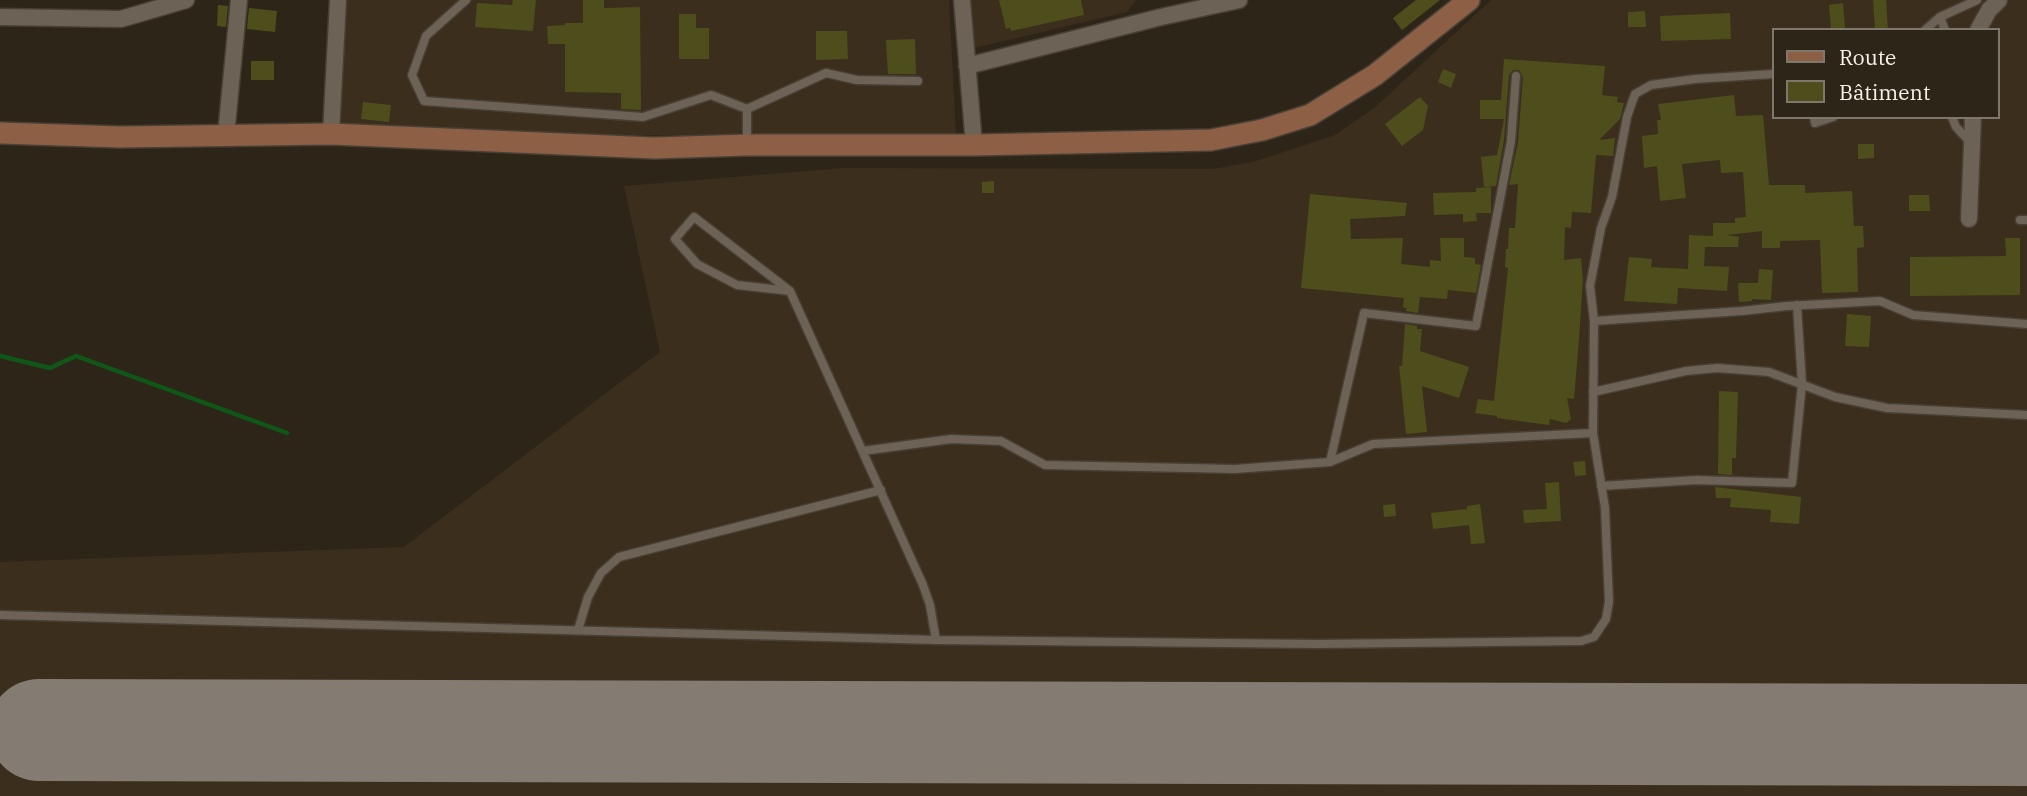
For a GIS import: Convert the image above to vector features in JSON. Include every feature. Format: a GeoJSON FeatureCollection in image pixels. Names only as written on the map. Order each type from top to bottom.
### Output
{"type":"FeatureCollection","features":[{"type":"Feature","properties":{"kind":"street"},"geometry":{"type":"LineString","coordinates":[[73,0],[76,17]]}},
{"type":"Feature","properties":{"kind":"street"},"geometry":{"type":"LineString","coordinates":[[0,17],[121,19],[158,4],[186,0]]}},
{"type":"Feature","properties":{"kind":"street"},"geometry":{"type":"LineString","coordinates":[[226,135],[239,0]]}},
{"type":"Feature","properties":{"kind":"street"},"geometry":{"type":"LineString","coordinates":[[331,134],[338,0]]}},
{"type":"Feature","properties":{"kind":"street"},"geometry":{"type":"LineString","coordinates":[[962,0],[974,145]]}},
{"type":"Feature","properties":{"kind":"street"},"geometry":{"type":"LineString","coordinates":[[1161,0],[1161,17]]}},
{"type":"Feature","properties":{"kind":"street"},"geometry":{"type":"LineString","coordinates":[[967,66],[1239,0]]}},
{"type":"Feature","properties":{"kind":"street"},"geometry":{"type":"LineString","coordinates":[[0,133],[120,137],[331,134],[654,148],[1212,140],[1262,130],[1310,115],[1375,75],[1469,0]]}},
{"type":"Feature","properties":{"kind":"street"},"geometry":{"type":"LineString","coordinates":[[1979,28],[1989,10],[1999,0]]}},
{"type":"Feature","properties":{"kind":"street"},"geometry":{"type":"LineString","coordinates":[[1969,219],[1973,119]]}},
{"type":"Feature","properties":{"kind":"lane"},"geometry":{"type":"LineString","coordinates":[[466,0],[426,36],[412,75],[424,101],[643,117],[711,95],[747,109],[826,74],[858,80],[918,81]]}},
{"type":"Feature","properties":{"kind":"lane"},"geometry":{"type":"LineString","coordinates":[[1927,28],[1940,17],[1977,0]]}},
{"type":"Feature","properties":{"kind":"lane"},"geometry":{"type":"LineString","coordinates":[[1940,17],[1944,28]]}},
{"type":"Feature","properties":{"kind":"lane"},"geometry":{"type":"LineString","coordinates":[[0,615],[936,640],[1317,644],[1581,641],[1594,637],[1602,629],[1609,602],[1605,508],[1593,433],[1594,321],[1590,286],[1601,228],[1612,197],[1627,117],[1635,94],[1651,85],[1772,74]]}},
{"type":"Feature","properties":{"kind":"lane"},"geometry":{"type":"LineString","coordinates":[[1329,461],[1364,313],[1476,326],[1511,141],[1516,76]]}},
{"type":"Feature","properties":{"kind":"lane"},"geometry":{"type":"LineString","coordinates":[[747,109],[747,145]]}},
{"type":"Feature","properties":{"kind":"lane"},"geometry":{"type":"LineString","coordinates":[[1953,119],[1956,127],[1972,143]]}},
{"type":"Feature","properties":{"kind":"lane"},"geometry":{"type":"LineString","coordinates":[[790,291],[737,285],[696,264],[675,239],[694,218],[790,291],[923,586],[930,605],[936,640]]}},
{"type":"Feature","properties":{"kind":"lane"},"geometry":{"type":"LineString","coordinates":[[1594,321],[1880,301],[1913,315],[2027,324]]}},
{"type":"Feature","properties":{"kind":"lane"},"geometry":{"type":"LineString","coordinates":[[1601,486],[1696,480],[1792,483],[1802,384],[1797,305]]}},
{"type":"Feature","properties":{"kind":"lane"},"geometry":{"type":"LineString","coordinates":[[1593,392],[1686,371],[1717,368],[1769,372],[1835,397],[1887,408],[2027,415]]}},
{"type":"Feature","properties":{"kind":"lane"},"geometry":{"type":"LineString","coordinates":[[863,451],[951,439],[1001,441],[1045,465],[1235,470],[1329,461],[1373,444],[1593,433]]}},
{"type":"Feature","properties":{"kind":"lane"},"geometry":{"type":"LineString","coordinates":[[578,630],[588,597],[600,573],[619,557],[881,490]]}},
{"type":"Feature","properties":{"kind":"shaded area"},"geometry":{"type":"Polygon","coordinates":[[[343,0],[949,0],[956,134],[771,138],[758,136],[747,127],[735,135],[458,135],[337,127],[343,0]]]}},
{"type":"Feature","properties":{"kind":"shaded area"},"geometry":{"type":"Polygon","coordinates":[[[957,0],[1136,0],[1127,12],[970,49],[957,0]]]}},
{"type":"Feature","properties":{"kind":"shaded area"},"geometry":{"type":"Polygon","coordinates":[[[1491,0],[2027,0],[2027,796],[0,796],[0,562],[404,547],[660,352],[624,186],[842,168],[1212,169],[1253,162],[1335,135],[1373,109],[1491,0]]]}},
{"type":"Feature","properties":{"kind":"building"},"geometry":{"type":"Polygon","coordinates":[[[513,0],[536,0],[533,31],[475,27],[477,3],[512,5],[513,0]]]}},
{"type":"Feature","properties":{"kind":"building"},"geometry":{"type":"Polygon","coordinates":[[[583,0],[604,0],[604,8],[640,7],[641,110],[621,109],[621,93],[565,92],[565,44],[548,44],[547,26],[583,23],[583,0]]]}},
{"type":"Feature","properties":{"kind":"building"},"geometry":{"type":"Polygon","coordinates":[[[999,0],[1081,0],[1084,15],[1011,31],[1010,28],[1006,29],[999,0]]]}},
{"type":"Feature","properties":{"kind":"building"},"geometry":{"type":"Polygon","coordinates":[[[1416,0],[1440,0],[1402,30],[1393,18],[1416,0]]]}},
{"type":"Feature","properties":{"kind":"building"},"geometry":{"type":"Polygon","coordinates":[[[1873,0],[1886,0],[1888,28],[1875,28],[1873,0]]]}},
{"type":"Feature","properties":{"kind":"building"},"geometry":{"type":"Polygon","coordinates":[[[1843,3],[1845,28],[1831,28],[1829,5],[1843,3]]]}},
{"type":"Feature","properties":{"kind":"building"},"geometry":{"type":"Polygon","coordinates":[[[218,5],[228,6],[226,27],[217,26],[218,5]]]}},
{"type":"Feature","properties":{"kind":"building"},"geometry":{"type":"Polygon","coordinates":[[[249,8],[277,11],[275,32],[247,29],[249,8]]]}},
{"type":"Feature","properties":{"kind":"building"},"geometry":{"type":"Polygon","coordinates":[[[1645,11],[1646,27],[1628,27],[1628,12],[1645,11]]]}},
{"type":"Feature","properties":{"kind":"building"},"geometry":{"type":"Polygon","coordinates":[[[1730,13],[1731,39],[1661,41],[1660,16],[1730,13]]]}},
{"type":"Feature","properties":{"kind":"building"},"geometry":{"type":"Polygon","coordinates":[[[679,14],[696,14],[696,28],[709,28],[709,59],[679,59],[679,14]]]}},
{"type":"Feature","properties":{"kind":"building"},"geometry":{"type":"Polygon","coordinates":[[[816,31],[847,31],[848,59],[816,60],[816,31]]]}},
{"type":"Feature","properties":{"kind":"building"},"geometry":{"type":"Polygon","coordinates":[[[915,39],[916,74],[888,74],[886,40],[915,39]]]}},
{"type":"Feature","properties":{"kind":"building"},"geometry":{"type":"Polygon","coordinates":[[[1504,59],[1605,66],[1602,95],[1618,97],[1617,102],[1624,103],[1620,119],[1599,140],[1615,138],[1613,156],[1596,155],[1591,213],[1572,212],[1571,228],[1565,227],[1564,260],[1581,258],[1583,280],[1574,399],[1567,398],[1571,419],[1566,423],[1550,419],[1549,425],[1475,413],[1478,399],[1494,401],[1508,268],[1505,267],[1506,249],[1509,228],[1515,228],[1518,184],[1509,185],[1518,142],[1523,77],[1519,70],[1513,70],[1509,75],[1504,140],[1496,186],[1484,187],[1481,157],[1497,155],[1504,119],[1480,119],[1480,100],[1501,100],[1504,59]]]}},
{"type":"Feature","properties":{"kind":"building"},"geometry":{"type":"Polygon","coordinates":[[[251,61],[274,61],[274,80],[251,80],[251,61]]]}},
{"type":"Feature","properties":{"kind":"building"},"geometry":{"type":"Polygon","coordinates":[[[1443,69],[1456,74],[1451,88],[1438,82],[1443,69]]]}},
{"type":"Feature","properties":{"kind":"building"},"geometry":{"type":"Polygon","coordinates":[[[1734,95],[1736,116],[1763,115],[1769,185],[1805,185],[1805,193],[1852,191],[1854,226],[1863,226],[1864,247],[1857,248],[1858,292],[1822,293],[1820,240],[1780,241],[1780,248],[1762,248],[1762,231],[1727,235],[1739,237],[1738,247],[1705,247],[1704,266],[1729,267],[1727,291],[1678,288],[1677,304],[1624,301],[1629,257],[1652,259],[1651,267],[1688,269],[1689,235],[1713,236],[1713,223],[1735,223],[1735,218],[1746,217],[1743,172],[1721,173],[1720,160],[1682,164],[1686,198],[1660,201],[1657,166],[1644,168],[1642,136],[1658,134],[1657,120],[1661,120],[1658,104],[1734,95]]]}},
{"type":"Feature","properties":{"kind":"building"},"geometry":{"type":"Polygon","coordinates":[[[1420,97],[1428,106],[1423,130],[1402,146],[1385,124],[1420,97]]]}},
{"type":"Feature","properties":{"kind":"building"},"geometry":{"type":"Polygon","coordinates":[[[363,102],[391,105],[389,122],[361,119],[363,102]]]}},
{"type":"Feature","properties":{"kind":"building"},"geometry":{"type":"Polygon","coordinates":[[[1858,144],[1874,144],[1874,158],[1858,159],[1858,144]]]}},
{"type":"Feature","properties":{"kind":"building"},"geometry":{"type":"Polygon","coordinates":[[[994,181],[994,193],[982,193],[982,182],[994,181]]]}},
{"type":"Feature","properties":{"kind":"building"},"geometry":{"type":"Polygon","coordinates":[[[1491,187],[1491,213],[1476,213],[1477,221],[1463,222],[1463,214],[1434,215],[1433,193],[1476,192],[1476,188],[1491,187]]]}},
{"type":"Feature","properties":{"kind":"building"},"geometry":{"type":"Polygon","coordinates":[[[1310,194],[1407,203],[1405,216],[1350,219],[1351,239],[1403,238],[1401,264],[1430,267],[1430,260],[1441,261],[1440,238],[1464,238],[1464,257],[1475,258],[1475,264],[1481,265],[1476,293],[1448,290],[1447,299],[1420,297],[1418,313],[1406,311],[1403,307],[1404,298],[1301,288],[1310,194]]]}},
{"type":"Feature","properties":{"kind":"building"},"geometry":{"type":"Polygon","coordinates":[[[1909,195],[1929,195],[1930,211],[1909,211],[1909,195]]]}},
{"type":"Feature","properties":{"kind":"building"},"geometry":{"type":"Polygon","coordinates":[[[2005,238],[2020,238],[2020,295],[1910,296],[1910,257],[2006,256],[2005,238]]]}},
{"type":"Feature","properties":{"kind":"building"},"geometry":{"type":"Polygon","coordinates":[[[1759,269],[1773,270],[1771,300],[1752,299],[1739,302],[1738,283],[1758,283],[1759,269]]]}},
{"type":"Feature","properties":{"kind":"building"},"geometry":{"type":"Polygon","coordinates":[[[1847,314],[1871,316],[1869,347],[1845,346],[1847,314]]]}},
{"type":"Feature","properties":{"kind":"building"},"geometry":{"type":"Polygon","coordinates":[[[1405,324],[1422,329],[1420,351],[1469,367],[1459,398],[1422,386],[1427,432],[1406,434],[1399,366],[1402,366],[1405,324]]]}},
{"type":"Feature","properties":{"kind":"building"},"geometry":{"type":"Polygon","coordinates":[[[1719,391],[1738,392],[1736,458],[1732,458],[1732,475],[1718,474],[1719,391]]]}},
{"type":"Feature","properties":{"kind":"building"},"geometry":{"type":"Polygon","coordinates":[[[1585,461],[1586,475],[1575,476],[1573,462],[1585,461]]]}},
{"type":"Feature","properties":{"kind":"building"},"geometry":{"type":"Polygon","coordinates":[[[1559,482],[1561,521],[1524,523],[1523,510],[1547,509],[1545,483],[1559,482]]]}},
{"type":"Feature","properties":{"kind":"building"},"geometry":{"type":"Polygon","coordinates":[[[1715,487],[1801,497],[1799,524],[1770,522],[1771,510],[1730,507],[1731,498],[1716,498],[1715,487]]]}},
{"type":"Feature","properties":{"kind":"building"},"geometry":{"type":"Polygon","coordinates":[[[1395,504],[1396,516],[1384,517],[1383,505],[1395,504]]]}},
{"type":"Feature","properties":{"kind":"building"},"geometry":{"type":"Polygon","coordinates":[[[1480,504],[1485,543],[1471,544],[1469,525],[1433,529],[1431,513],[1467,509],[1467,506],[1480,504]]]}},
{"type":"Feature","properties":{"kind":"waterway"},"geometry":{"type":"LineString","coordinates":[[0,356],[50,368],[76,356],[287,433]]}},
{"type":"Feature","properties":{"kind":"runway"},"geometry":{"type":"LineString","coordinates":[[39,730],[2027,735]]}}]}
